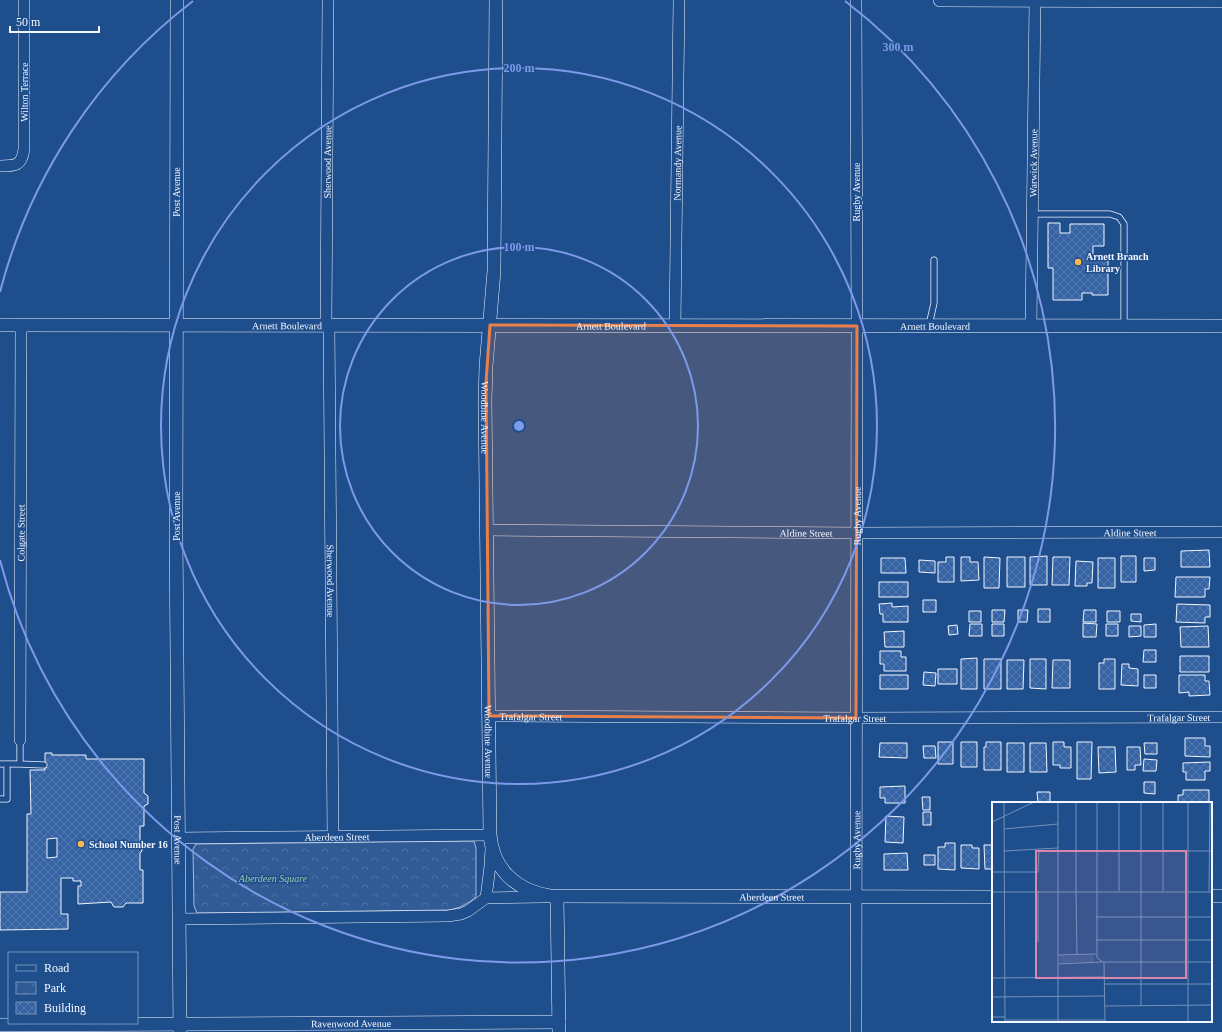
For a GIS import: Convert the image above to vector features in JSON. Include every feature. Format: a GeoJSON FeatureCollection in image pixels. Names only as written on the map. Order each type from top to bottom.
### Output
{"type":"FeatureCollection","features":[{"type":"Feature","properties":{"kind":"street","name":"Wilton Terrace"},"geometry":{"type":"LineString","coordinates":[[0,166],[13,165],[21,161],[23,156],[24,0]]}},
{"type":"Feature","properties":{"kind":"street","name":"Post Avenue"},"geometry":{"type":"LineString","coordinates":[[177,0],[176,540],[179,1028]]}},
{"type":"Feature","properties":{"kind":"street","name":"Sherwood Avenue"},"geometry":{"type":"LineString","coordinates":[[328,0],[328,325],[333,837]]}},
{"type":"Feature","properties":{"kind":"street","name":"Woodbine Avenue"},"geometry":{"type":"LineString","coordinates":[[490,839],[485,401],[494,271],[496,0]]}},
{"type":"Feature","properties":{"kind":"street","name":"Normandy Avenue"},"geometry":{"type":"LineString","coordinates":[[675,325],[679,0]]}},
{"type":"Feature","properties":{"kind":"street","name":"Rugby Avenue"},"geometry":{"type":"LineString","coordinates":[[856,0],[856,1032]]}},
{"type":"Feature","properties":{"kind":"street"},"geometry":{"type":"LineString","coordinates":[[940,0],[1222,1]]}},
{"type":"Feature","properties":{"kind":"street","name":"Warwick Avenue"},"geometry":{"type":"LineString","coordinates":[[1031,326],[1035,0]]}},
{"type":"Feature","properties":{"kind":"street","name":"Arnett Boulevard"},"geometry":{"type":"LineString","coordinates":[[0,325],[1222,326]]}},
{"type":"Feature","properties":{"kind":"street","name":"Colgate Street"},"geometry":{"type":"LineString","coordinates":[[20,740],[21,325]]}},
{"type":"Feature","properties":{"kind":"street","name":"Aldine Street"},"geometry":{"type":"LineString","coordinates":[[487,530],[856,533],[1222,532]]}},
{"type":"Feature","properties":{"kind":"street","name":"Trafalgar Street"},"geometry":{"type":"LineString","coordinates":[[489,716],[856,718],[1222,717]]}},
{"type":"Feature","properties":{"kind":"street","name":"Aberdeen Street"},"geometry":{"type":"LineString","coordinates":[[178,838],[333,837],[490,839],[496,862],[510,878],[528,891],[536,894],[554,896]]}},
{"type":"Feature","properties":{"kind":"street"},"geometry":{"type":"LineString","coordinates":[[179,919],[454,915],[468,911],[486,898],[490,866],[490,839]]}},
{"type":"Feature","properties":{"kind":"street"},"geometry":{"type":"LineString","coordinates":[[554,896],[559,1027]]}},
{"type":"Feature","properties":{"kind":"street","name":"Aberdeen Street"},"geometry":{"type":"LineString","coordinates":[[486,898],[554,896],[992,897]]}},
{"type":"Feature","properties":{"kind":"street","name":"Ravenwood Avenue"},"geometry":{"type":"LineString","coordinates":[[0,1025],[179,1028],[559,1027]]}},
{"type":"Feature","properties":{"kind":"lane"},"geometry":{"type":"LineString","coordinates":[[1032,214],[1110,214],[1119,217],[1124,224],[1124,326]]}},
{"type":"Feature","properties":{"kind":"lane"},"geometry":{"type":"LineString","coordinates":[[929,326],[934,303],[934,260]]}},
{"type":"Feature","properties":{"kind":"lane"},"geometry":{"type":"LineString","coordinates":[[20,740],[20,764]]}},
{"type":"Feature","properties":{"kind":"lane"},"geometry":{"type":"LineString","coordinates":[[0,764],[44,765]]}},
{"type":"Feature","properties":{"kind":"lane"},"geometry":{"type":"LineString","coordinates":[[0,799],[7,799],[7,764]]}},
{"type":"Feature","properties":{"kind":"highlighted area"},"geometry":{"type":"Polygon","coordinates":[[[490,325],[857,326],[856,718],[489,716],[486,383],[490,325]]]}},
{"type":"Feature","properties":{"kind":"green space","name":"Aberdeen Square"},"geometry":{"type":"Polygon","coordinates":[[[474,841],[476,848],[476,897],[470,902],[449,910],[197,913],[194,906],[193,849],[196,844],[474,841]]]}},
{"type":"Feature","properties":{"kind":"building","name":"Arnett Branch Library"},"geometry":{"type":"Polygon","coordinates":[[[1048,223],[1060,223],[1060,233],[1070,233],[1070,224],[1104,224],[1104,246],[1093,246],[1093,256],[1108,256],[1108,295],[1092,295],[1092,293],[1082,293],[1082,300],[1053,300],[1053,268],[1048,268],[1048,223]]]}},
{"type":"Feature","properties":{"kind":"building"},"geometry":{"type":"Polygon","coordinates":[[[1209,550],[1210,567],[1181,567],[1181,551],[1209,550]]]}},
{"type":"Feature","properties":{"kind":"building"},"geometry":{"type":"Polygon","coordinates":[[[1047,556],[1047,585],[1030,585],[1030,557],[1047,556]]]}},
{"type":"Feature","properties":{"kind":"building"},"geometry":{"type":"Polygon","coordinates":[[[1121,556],[1136,556],[1136,582],[1121,582],[1121,556]]]}},
{"type":"Feature","properties":{"kind":"building"},"geometry":{"type":"Polygon","coordinates":[[[946,557],[954,557],[954,582],[938,582],[938,562],[946,562],[946,557]]]}},
{"type":"Feature","properties":{"kind":"building"},"geometry":{"type":"Polygon","coordinates":[[[961,557],[970,557],[970,562],[978,562],[979,580],[961,581],[961,557]]]}},
{"type":"Feature","properties":{"kind":"building"},"geometry":{"type":"Polygon","coordinates":[[[984,557],[1000,558],[999,588],[984,588],[984,557]]]}},
{"type":"Feature","properties":{"kind":"building"},"geometry":{"type":"Polygon","coordinates":[[[1007,557],[1025,557],[1025,587],[1007,587],[1007,557]]]}},
{"type":"Feature","properties":{"kind":"building"},"geometry":{"type":"Polygon","coordinates":[[[1053,557],[1070,557],[1069,585],[1052,585],[1053,557]]]}},
{"type":"Feature","properties":{"kind":"building"},"geometry":{"type":"Polygon","coordinates":[[[881,558],[905,558],[906,573],[881,573],[881,558]]]}},
{"type":"Feature","properties":{"kind":"building"},"geometry":{"type":"Polygon","coordinates":[[[1098,558],[1115,558],[1115,588],[1098,588],[1098,558]]]}},
{"type":"Feature","properties":{"kind":"building"},"geometry":{"type":"Polygon","coordinates":[[[1144,558],[1155,558],[1155,570],[1144,571],[1144,558]]]}},
{"type":"Feature","properties":{"kind":"building"},"geometry":{"type":"Polygon","coordinates":[[[919,560],[935,561],[935,573],[919,572],[919,560]]]}},
{"type":"Feature","properties":{"kind":"building"},"geometry":{"type":"Polygon","coordinates":[[[1076,561],[1093,562],[1092,583],[1087,583],[1087,586],[1075,586],[1076,561]]]}},
{"type":"Feature","properties":{"kind":"building"},"geometry":{"type":"Polygon","coordinates":[[[1176,577],[1210,577],[1209,589],[1205,589],[1205,597],[1175,597],[1176,577]]]}},
{"type":"Feature","properties":{"kind":"building"},"geometry":{"type":"Polygon","coordinates":[[[879,582],[908,582],[908,597],[879,597],[879,582]]]}},
{"type":"Feature","properties":{"kind":"building"},"geometry":{"type":"Polygon","coordinates":[[[923,600],[936,600],[936,612],[923,612],[923,600]]]}},
{"type":"Feature","properties":{"kind":"building"},"geometry":{"type":"Polygon","coordinates":[[[892,603],[892,607],[908,606],[908,622],[883,622],[883,614],[880,614],[879,604],[892,603]]]}},
{"type":"Feature","properties":{"kind":"building"},"geometry":{"type":"Polygon","coordinates":[[[1177,604],[1210,605],[1210,617],[1205,617],[1205,623],[1176,622],[1177,604]]]}},
{"type":"Feature","properties":{"kind":"building"},"geometry":{"type":"Polygon","coordinates":[[[1038,609],[1050,609],[1050,622],[1038,622],[1038,609]]]}},
{"type":"Feature","properties":{"kind":"building"},"geometry":{"type":"Polygon","coordinates":[[[992,610],[1005,610],[1004,622],[992,622],[992,610]]]}},
{"type":"Feature","properties":{"kind":"building"},"geometry":{"type":"Polygon","coordinates":[[[1018,610],[1028,610],[1027,622],[1018,622],[1018,610]]]}},
{"type":"Feature","properties":{"kind":"building"},"geometry":{"type":"Polygon","coordinates":[[[1084,610],[1096,610],[1096,622],[1083,622],[1084,610]]]}},
{"type":"Feature","properties":{"kind":"building"},"geometry":{"type":"Polygon","coordinates":[[[969,611],[981,611],[981,622],[969,622],[969,611]]]}},
{"type":"Feature","properties":{"kind":"building"},"geometry":{"type":"Polygon","coordinates":[[[1107,611],[1120,611],[1120,622],[1107,622],[1107,611]]]}},
{"type":"Feature","properties":{"kind":"building"},"geometry":{"type":"Polygon","coordinates":[[[1131,614],[1141,614],[1141,622],[1131,621],[1131,614]]]}},
{"type":"Feature","properties":{"kind":"building"},"geometry":{"type":"Polygon","coordinates":[[[1083,623],[1097,624],[1096,637],[1083,637],[1083,623]]]}},
{"type":"Feature","properties":{"kind":"building"},"geometry":{"type":"Polygon","coordinates":[[[970,624],[982,624],[982,636],[969,636],[970,624]]]}},
{"type":"Feature","properties":{"kind":"building"},"geometry":{"type":"Polygon","coordinates":[[[992,624],[1004,624],[1004,636],[992,636],[992,624]]]}},
{"type":"Feature","properties":{"kind":"building"},"geometry":{"type":"Polygon","coordinates":[[[1106,624],[1118,624],[1118,636],[1106,636],[1106,624]]]}},
{"type":"Feature","properties":{"kind":"building"},"geometry":{"type":"Polygon","coordinates":[[[1156,624],[1156,637],[1144,637],[1144,625],[1156,624]]]}},
{"type":"Feature","properties":{"kind":"building"},"geometry":{"type":"Polygon","coordinates":[[[957,625],[958,634],[949,635],[948,626],[957,625]]]}},
{"type":"Feature","properties":{"kind":"building"},"geometry":{"type":"Polygon","coordinates":[[[1129,626],[1141,626],[1141,636],[1129,637],[1129,626]]]}},
{"type":"Feature","properties":{"kind":"building"},"geometry":{"type":"Polygon","coordinates":[[[1208,626],[1209,647],[1181,647],[1180,627],[1208,626]]]}},
{"type":"Feature","properties":{"kind":"building"},"geometry":{"type":"Polygon","coordinates":[[[904,631],[904,647],[885,647],[884,632],[904,631]]]}},
{"type":"Feature","properties":{"kind":"building"},"geometry":{"type":"Polygon","coordinates":[[[1144,650],[1156,650],[1156,662],[1143,662],[1144,650]]]}},
{"type":"Feature","properties":{"kind":"building"},"geometry":{"type":"Polygon","coordinates":[[[880,651],[901,651],[901,657],[906,657],[906,671],[884,671],[884,664],[880,664],[880,651]]]}},
{"type":"Feature","properties":{"kind":"building"},"geometry":{"type":"Polygon","coordinates":[[[1180,656],[1209,656],[1209,672],[1180,672],[1180,656]]]}},
{"type":"Feature","properties":{"kind":"building"},"geometry":{"type":"Polygon","coordinates":[[[977,658],[977,689],[961,689],[961,659],[977,658]]]}},
{"type":"Feature","properties":{"kind":"building"},"geometry":{"type":"Polygon","coordinates":[[[984,659],[1001,659],[1001,689],[984,689],[984,659]]]}},
{"type":"Feature","properties":{"kind":"building"},"geometry":{"type":"Polygon","coordinates":[[[1030,659],[1046,659],[1046,689],[1030,688],[1030,659]]]}},
{"type":"Feature","properties":{"kind":"building"},"geometry":{"type":"Polygon","coordinates":[[[1104,659],[1115,659],[1115,689],[1099,689],[1099,663],[1104,663],[1104,659]]]}},
{"type":"Feature","properties":{"kind":"building"},"geometry":{"type":"Polygon","coordinates":[[[1007,660],[1024,660],[1023,689],[1007,689],[1007,660]]]}},
{"type":"Feature","properties":{"kind":"building"},"geometry":{"type":"Polygon","coordinates":[[[1053,660],[1070,660],[1070,688],[1052,688],[1053,660]]]}},
{"type":"Feature","properties":{"kind":"building"},"geometry":{"type":"Polygon","coordinates":[[[1122,664],[1129,664],[1129,668],[1138,669],[1138,686],[1121,685],[1122,664]]]}},
{"type":"Feature","properties":{"kind":"building"},"geometry":{"type":"Polygon","coordinates":[[[938,669],[957,669],[957,684],[938,684],[938,669]]]}},
{"type":"Feature","properties":{"kind":"building"},"geometry":{"type":"Polygon","coordinates":[[[924,672],[936,673],[935,686],[923,685],[924,672]]]}},
{"type":"Feature","properties":{"kind":"building"},"geometry":{"type":"Polygon","coordinates":[[[880,675],[908,675],[908,689],[880,689],[880,675]]]}},
{"type":"Feature","properties":{"kind":"building"},"geometry":{"type":"Polygon","coordinates":[[[1144,675],[1156,675],[1156,688],[1144,688],[1144,675]]]}},
{"type":"Feature","properties":{"kind":"building"},"geometry":{"type":"Polygon","coordinates":[[[1179,675],[1205,675],[1205,681],[1209,681],[1210,695],[1189,696],[1189,692],[1179,693],[1179,675]]]}},
{"type":"Feature","properties":{"kind":"building"},"geometry":{"type":"Polygon","coordinates":[[[1185,738],[1205,738],[1205,746],[1210,746],[1210,757],[1185,756],[1185,738]]]}},
{"type":"Feature","properties":{"kind":"building"},"geometry":{"type":"Polygon","coordinates":[[[938,742],[953,742],[953,764],[938,764],[938,742]]]}},
{"type":"Feature","properties":{"kind":"building"},"geometry":{"type":"Polygon","coordinates":[[[961,742],[977,742],[977,767],[961,767],[961,742]]]}},
{"type":"Feature","properties":{"kind":"building"},"geometry":{"type":"Polygon","coordinates":[[[986,742],[1001,742],[1001,770],[984,770],[984,747],[986,747],[986,742]]]}},
{"type":"Feature","properties":{"kind":"building"},"geometry":{"type":"Polygon","coordinates":[[[1053,742],[1064,742],[1064,747],[1071,747],[1071,768],[1060,768],[1060,765],[1053,765],[1053,742]]]}},
{"type":"Feature","properties":{"kind":"building"},"geometry":{"type":"Polygon","coordinates":[[[1077,742],[1092,742],[1091,779],[1077,779],[1077,742]]]}},
{"type":"Feature","properties":{"kind":"building"},"geometry":{"type":"Polygon","coordinates":[[[880,743],[907,743],[907,758],[879,757],[880,743]]]}},
{"type":"Feature","properties":{"kind":"building"},"geometry":{"type":"Polygon","coordinates":[[[1007,743],[1024,743],[1024,772],[1007,772],[1007,743]]]}},
{"type":"Feature","properties":{"kind":"building"},"geometry":{"type":"Polygon","coordinates":[[[1030,743],[1046,743],[1047,772],[1030,772],[1030,743]]]}},
{"type":"Feature","properties":{"kind":"building"},"geometry":{"type":"Polygon","coordinates":[[[1144,743],[1157,743],[1157,754],[1145,754],[1144,743]]]}},
{"type":"Feature","properties":{"kind":"building"},"geometry":{"type":"Polygon","coordinates":[[[923,746],[935,746],[936,758],[924,758],[923,746]]]}},
{"type":"Feature","properties":{"kind":"building"},"geometry":{"type":"Polygon","coordinates":[[[1098,747],[1115,747],[1116,772],[1099,773],[1098,747]]]}},
{"type":"Feature","properties":{"kind":"building"},"geometry":{"type":"Polygon","coordinates":[[[1127,747],[1140,747],[1141,765],[1135,765],[1135,770],[1127,770],[1127,747]]]}},
{"type":"Feature","properties":{"kind":"building"},"geometry":{"type":"Polygon","coordinates":[[[45,753],[52,753],[52,755],[86,755],[86,759],[144,759],[144,793],[148,796],[148,804],[144,806],[144,826],[140,826],[140,843],[142,845],[142,851],[140,853],[140,870],[143,870],[143,903],[126,903],[123,907],[114,907],[111,902],[78,904],[78,886],[81,886],[81,881],[73,881],[73,878],[61,878],[61,914],[68,914],[68,929],[0,930],[0,892],[27,892],[27,814],[31,814],[30,770],[45,770],[45,753]],[[57,838],[47,839],[47,858],[57,857],[57,838]]]}},
{"type":"Feature","properties":{"kind":"building"},"geometry":{"type":"Polygon","coordinates":[[[1144,759],[1157,760],[1156,771],[1143,771],[1144,759]]]}},
{"type":"Feature","properties":{"kind":"building"},"geometry":{"type":"Polygon","coordinates":[[[1210,762],[1210,771],[1205,771],[1205,780],[1186,780],[1186,772],[1183,772],[1183,763],[1210,762]]]}},
{"type":"Feature","properties":{"kind":"building"},"geometry":{"type":"Polygon","coordinates":[[[1144,782],[1155,782],[1155,794],[1144,793],[1144,782]]]}},
{"type":"Feature","properties":{"kind":"building"},"geometry":{"type":"Polygon","coordinates":[[[905,786],[905,803],[885,803],[885,798],[880,798],[880,787],[905,786]]]}},
{"type":"Feature","properties":{"kind":"building"},"geometry":{"type":"Polygon","coordinates":[[[1183,790],[1209,790],[1209,802],[1178,802],[1178,795],[1183,795],[1183,790]]]}},
{"type":"Feature","properties":{"kind":"building"},"geometry":{"type":"Polygon","coordinates":[[[1037,792],[1050,792],[1050,802],[1038,802],[1037,792]]]}},
{"type":"Feature","properties":{"kind":"building"},"geometry":{"type":"Polygon","coordinates":[[[922,797],[930,797],[930,810],[923,810],[922,797]]]}},
{"type":"Feature","properties":{"kind":"building"},"geometry":{"type":"Polygon","coordinates":[[[923,812],[931,812],[931,825],[923,825],[923,812]]]}},
{"type":"Feature","properties":{"kind":"building"},"geometry":{"type":"Polygon","coordinates":[[[886,816],[904,817],[903,843],[885,842],[886,816]]]}},
{"type":"Feature","properties":{"kind":"building"},"geometry":{"type":"Polygon","coordinates":[[[945,843],[955,843],[955,870],[938,869],[938,847],[945,847],[945,843]]]}},
{"type":"Feature","properties":{"kind":"building"},"geometry":{"type":"Polygon","coordinates":[[[961,845],[972,845],[972,848],[979,848],[979,869],[961,868],[961,845]]]}},
{"type":"Feature","properties":{"kind":"building"},"geometry":{"type":"Polygon","coordinates":[[[984,845],[992,845],[992,869],[985,869],[984,845]]]}},
{"type":"Feature","properties":{"kind":"building"},"geometry":{"type":"Polygon","coordinates":[[[907,853],[908,870],[884,870],[884,854],[907,853]]]}},
{"type":"Feature","properties":{"kind":"building"},"geometry":{"type":"Polygon","coordinates":[[[924,855],[935,855],[935,865],[924,865],[924,855]]]}},
{"type":"Feature","properties":{"kind":"place","name":"Arnett Branch Library"},"geometry":{"type":"Point","coordinates":[1078,262]}},
{"type":"Feature","properties":{"kind":"place","name":"School Number 16"},"geometry":{"type":"Point","coordinates":[81,844]}}]}
